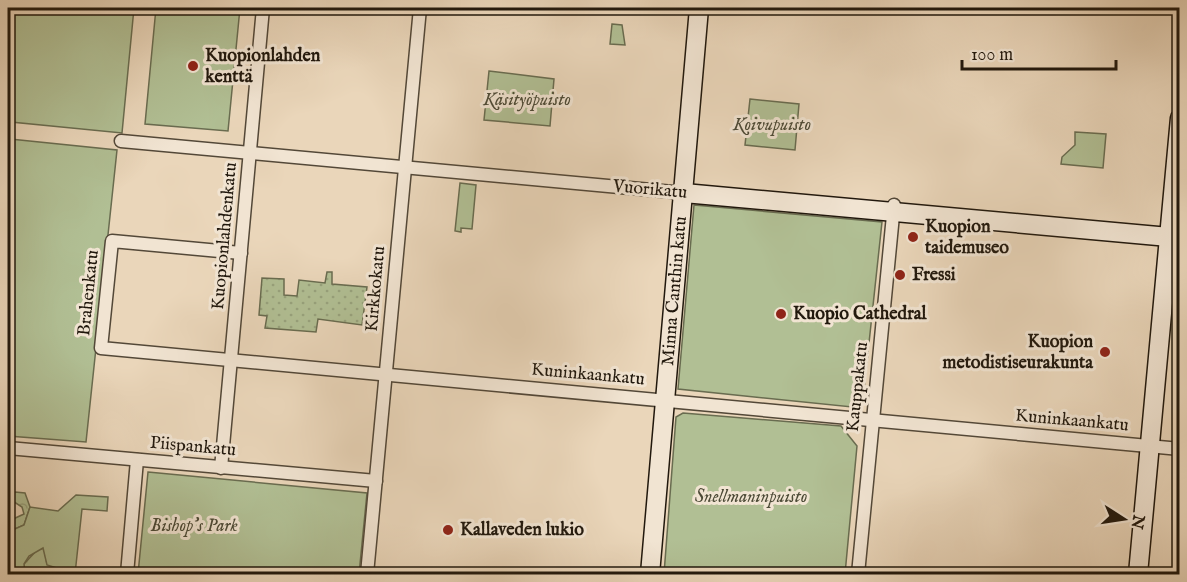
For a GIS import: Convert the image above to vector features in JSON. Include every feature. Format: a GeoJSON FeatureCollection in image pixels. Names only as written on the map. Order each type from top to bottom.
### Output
{"type":"FeatureCollection","features":[{"type":"Feature","properties":{"kind":"main road","name":"Minna Canthin katu"},"geometry":{"type":"LineString","coordinates":[[650,574],[699,8]]}},
{"type":"Feature","properties":{"kind":"main road"},"geometry":{"type":"LineString","coordinates":[[1138,574],[1150,447],[1175,238],[1179,118]]}},
{"type":"Feature","properties":{"kind":"main road","name":"Vuorikatu"},"geometry":{"type":"LineString","coordinates":[[684,194],[894,208],[1175,238]]}},
{"type":"Feature","properties":{"kind":"street","name":"Kuopionlahdenkatu"},"geometry":{"type":"LineString","coordinates":[[221,468],[263,8]]}},
{"type":"Feature","properties":{"kind":"street","name":"Kirkkokatu"},"geometry":{"type":"LineString","coordinates":[[367,574],[420,8]]}},
{"type":"Feature","properties":{"kind":"street","name":"Vuorikatu"},"geometry":{"type":"LineString","coordinates":[[121,141],[684,194]]}},
{"type":"Feature","properties":{"kind":"street","name":"Kauppakatu"},"geometry":{"type":"LineString","coordinates":[[858,574],[894,208]]}},
{"type":"Feature","properties":{"kind":"street","name":"Brahenkatu"},"geometry":{"type":"LineString","coordinates":[[101,348],[112,241],[241,253]]}},
{"type":"Feature","properties":{"kind":"street","name":"Kuninkaankatu"},"geometry":{"type":"LineString","coordinates":[[101,348],[1179,449]]}},
{"type":"Feature","properties":{"kind":"street","name":"Piispankatu"},"geometry":{"type":"LineString","coordinates":[[8,448],[376,481]]}},
{"type":"Feature","properties":{"kind":"street"},"geometry":{"type":"LineString","coordinates":[[127,574],[137,460]]}},
{"type":"Feature","properties":{"kind":"green space"},"geometry":{"type":"Polygon","coordinates":[[[14,8],[134,8],[122,133],[11,122],[12,114],[8,114],[11,101],[8,87],[14,8]]]}},
{"type":"Feature","properties":{"kind":"green space","name":"Kuopionlahden kenttä"},"geometry":{"type":"Polygon","coordinates":[[[156,8],[240,8],[228,131],[145,124],[156,8]]]}},
{"type":"Feature","properties":{"kind":"green space"},"geometry":{"type":"Polygon","coordinates":[[[612,24],[622,25],[625,45],[610,44],[612,24]]]}},
{"type":"Feature","properties":{"kind":"green space","name":"Käsityöpuisto"},"geometry":{"type":"Polygon","coordinates":[[[489,71],[554,79],[550,126],[484,120],[489,71]]]}},
{"type":"Feature","properties":{"kind":"green space","name":"Koivupuisto"},"geometry":{"type":"Polygon","coordinates":[[[750,99],[799,104],[795,150],[745,145],[750,99]]]}},
{"type":"Feature","properties":{"kind":"green space"},"geometry":{"type":"Polygon","coordinates":[[[1075,132],[1106,134],[1103,168],[1061,164],[1062,157],[1075,145],[1075,132]]]}},
{"type":"Feature","properties":{"kind":"green space"},"geometry":{"type":"Polygon","coordinates":[[[10,139],[117,150],[86,442],[8,436],[10,139]]]}},
{"type":"Feature","properties":{"kind":"green space"},"geometry":{"type":"Polygon","coordinates":[[[460,183],[476,185],[472,229],[461,228],[461,232],[455,231],[460,183]]]}},
{"type":"Feature","properties":{"kind":"green space"},"geometry":{"type":"Polygon","coordinates":[[[694,205],[882,222],[862,408],[678,389],[694,205]]]}},
{"type":"Feature","properties":{"kind":"green space"},"geometry":{"type":"Polygon","coordinates":[[[327,272],[332,272],[332,284],[367,287],[362,325],[318,319],[316,332],[265,328],[267,316],[259,315],[262,278],[284,279],[284,295],[297,296],[299,280],[325,283],[327,272]]]}},
{"type":"Feature","properties":{"kind":"green space","name":"Snellmaninpuisto"},"geometry":{"type":"Polygon","coordinates":[[[683,413],[841,426],[857,446],[845,574],[664,574],[676,417],[683,413]]]}},
{"type":"Feature","properties":{"kind":"green space","name":"Bishop's Park"},"geometry":{"type":"Polygon","coordinates":[[[148,472],[367,493],[359,574],[138,574],[148,472]]]}},
{"type":"Feature","properties":{"kind":"green space"},"geometry":{"type":"Polygon","coordinates":[[[15,492],[25,493],[30,507],[24,525],[8,532],[11,520],[24,514],[22,507],[11,500],[15,492]]]}},
{"type":"Feature","properties":{"kind":"green space"},"geometry":{"type":"Polygon","coordinates":[[[76,495],[108,497],[107,511],[82,509],[75,574],[67,574],[67,571],[47,565],[43,548],[29,556],[24,564],[25,574],[8,574],[8,532],[24,525],[30,507],[58,511],[76,495]]]}},
{"type":"Feature","properties":{"kind":"green space"},"geometry":{"type":"Polygon","coordinates":[[[44,548],[47,564],[67,571],[67,574],[25,574],[24,564],[37,550],[44,548]]]}},
{"type":"Feature","properties":{"kind":"water"},"geometry":{"type":"Polygon","coordinates":[[[8,8],[14,8],[8,87],[8,8]]]}},
{"type":"Feature","properties":{"kind":"place","name":"Kuopionlahden kenttä"},"geometry":{"type":"Point","coordinates":[193,66]}},
{"type":"Feature","properties":{"kind":"place","name":"Kuopion taidemuseo"},"geometry":{"type":"Point","coordinates":[913,237]}},
{"type":"Feature","properties":{"kind":"place","name":"Fressi"},"geometry":{"type":"Point","coordinates":[900,275]}},
{"type":"Feature","properties":{"kind":"place","name":"Kuopio Cathedral"},"geometry":{"type":"Point","coordinates":[781,314]}},
{"type":"Feature","properties":{"kind":"place","name":"Kuopion metodistiseurakunta"},"geometry":{"type":"Point","coordinates":[1105,352]}},
{"type":"Feature","properties":{"kind":"place","name":"Kallaveden lukio"},"geometry":{"type":"Point","coordinates":[448,530]}}]}
